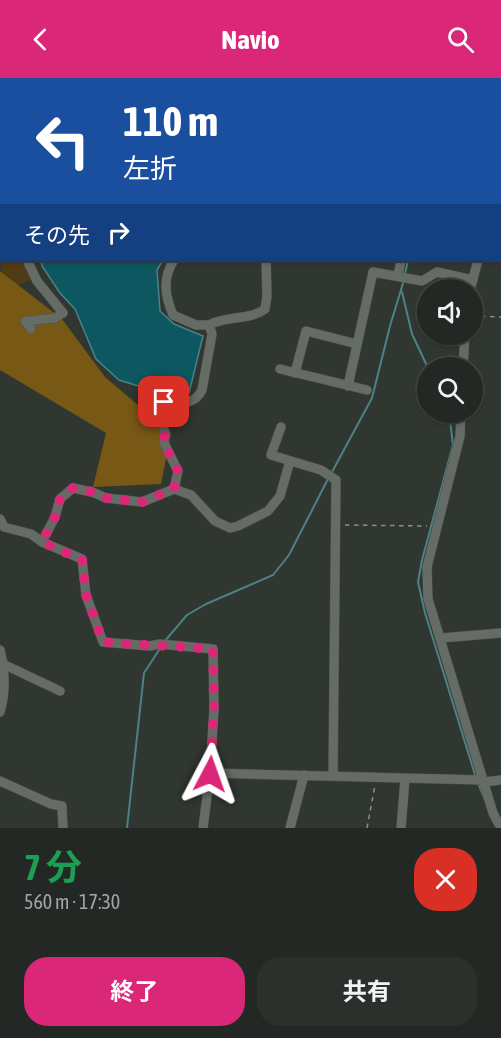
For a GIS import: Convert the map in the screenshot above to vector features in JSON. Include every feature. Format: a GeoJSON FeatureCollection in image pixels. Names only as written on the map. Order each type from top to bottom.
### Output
{"type":"FeatureCollection","features":[{"type":"Feature","properties":{"kind":"street"},"geometry":{"type":"LineString","coordinates":[[27,261],[37,281],[63,313],[55,318],[25,321],[31,329]]}},
{"type":"Feature","properties":{"kind":"street"},"geometry":{"type":"LineString","coordinates":[[174,261],[165,278],[166,300],[173,315],[196,325],[209,325],[224,318],[258,314],[265,309],[266,261]]}},
{"type":"Feature","properties":{"kind":"street"},"geometry":{"type":"LineString","coordinates":[[398,276],[401,261]]}},
{"type":"Feature","properties":{"kind":"street"},"geometry":{"type":"LineString","coordinates":[[473,279],[478,261]]}},
{"type":"Feature","properties":{"kind":"street"},"geometry":{"type":"LineString","coordinates":[[348,386],[373,272],[417,280]]}},
{"type":"Feature","properties":{"kind":"street"},"geometry":{"type":"LineString","coordinates":[[425,279],[437,272],[455,279]]}},
{"type":"Feature","properties":{"kind":"street"},"geometry":{"type":"LineString","coordinates":[[174,489],[178,471],[164,443],[165,432],[160,419],[164,402],[189,403],[198,398],[202,390],[212,334],[209,325]]}},
{"type":"Feature","properties":{"kind":"street"},"geometry":{"type":"LineString","coordinates":[[296,373],[306,331],[357,344]]}},
{"type":"Feature","properties":{"kind":"street"},"geometry":{"type":"LineString","coordinates":[[280,369],[367,390]]}},
{"type":"Feature","properties":{"kind":"street"},"geometry":{"type":"LineString","coordinates":[[460,423],[459,436],[427,567],[428,599],[493,813],[501,828]]}},
{"type":"Feature","properties":{"kind":"street"},"geometry":{"type":"LineString","coordinates":[[281,427],[271,455],[321,470],[336,480],[333,776]]}},
{"type":"Feature","properties":{"kind":"street"},"geometry":{"type":"LineString","coordinates":[[42,542],[55,517],[60,499],[73,488],[106,498],[142,502],[174,489],[191,495],[214,521],[230,528],[238,526],[268,511],[280,496],[290,461]]}},
{"type":"Feature","properties":{"kind":"street"},"geometry":{"type":"LineString","coordinates":[[0,519],[4,526],[31,534],[42,542],[82,560],[86,595],[103,642],[213,649],[214,709],[210,774],[203,828]]}},
{"type":"Feature","properties":{"kind":"street"},"geometry":{"type":"LineString","coordinates":[[441,638],[501,633]]}},
{"type":"Feature","properties":{"kind":"street"},"geometry":{"type":"LineString","coordinates":[[0,650],[4,696],[0,712]]}},
{"type":"Feature","properties":{"kind":"street"},"geometry":{"type":"LineString","coordinates":[[3,664],[60,691]]}},
{"type":"Feature","properties":{"kind":"street"},"geometry":{"type":"LineString","coordinates":[[210,774],[501,780]]}},
{"type":"Feature","properties":{"kind":"street"},"geometry":{"type":"LineString","coordinates":[[290,828],[304,776]]}},
{"type":"Feature","properties":{"kind":"street"},"geometry":{"type":"LineString","coordinates":[[401,828],[405,779]]}},
{"type":"Feature","properties":{"kind":"street"},"geometry":{"type":"LineString","coordinates":[[0,782],[51,804],[62,806],[63,828]]}},
{"type":"Feature","properties":{"kind":"path"},"geometry":{"type":"LineString","coordinates":[[483,316],[501,316]]}},
{"type":"Feature","properties":{"kind":"path"},"geometry":{"type":"LineString","coordinates":[[336,525],[423,525]]}},
{"type":"Feature","properties":{"kind":"path"},"geometry":{"type":"LineString","coordinates":[[367,828],[376,778]]}},
{"type":"Feature","properties":{"kind":"shaded area"},"geometry":{"type":"Polygon","coordinates":[[[0,261],[33,261],[34,278],[5,292],[0,261]]]}},
{"type":"Feature","properties":{"kind":"shaded area"},"geometry":{"type":"Polygon","coordinates":[[[0,271],[62,319],[105,377],[171,433],[161,484],[93,487],[106,433],[0,370],[0,271]]]}},
{"type":"Feature","properties":{"kind":"water"},"geometry":{"type":"Polygon","coordinates":[[[41,261],[162,261],[157,270],[160,311],[174,324],[203,336],[189,393],[168,395],[119,380],[96,359],[75,309],[60,293],[42,266],[41,261]]]}},
{"type":"Feature","properties":{"kind":"waterway"},"geometry":{"type":"LineString","coordinates":[[405,274],[408,261]]}},
{"type":"Feature","properties":{"kind":"waterway"},"geometry":{"type":"LineString","coordinates":[[332,472],[372,398],[404,280]]}},
{"type":"Feature","properties":{"kind":"waterway"},"geometry":{"type":"LineString","coordinates":[[402,292],[412,334],[423,357]]}},
{"type":"Feature","properties":{"kind":"waterway"},"geometry":{"type":"LineString","coordinates":[[450,423],[453,445],[418,582],[425,613],[476,778]]}},
{"type":"Feature","properties":{"kind":"waterway"},"geometry":{"type":"LineString","coordinates":[[164,642],[187,615],[206,604],[273,575],[289,555],[329,477]]}},
{"type":"Feature","properties":{"kind":"waterway"},"geometry":{"type":"LineString","coordinates":[[127,828],[144,673],[161,647]]}},
{"type":"Feature","properties":{"kind":"waterway"},"geometry":{"type":"LineString","coordinates":[[478,783],[485,800]]}},
{"type":"Feature","properties":{"kind":"route"},"geometry":{"type":"LineString","coordinates":[[164,402],[160,419],[165,432],[164,443],[178,471],[174,489],[142,502],[106,498],[73,488],[60,499],[55,517],[42,542],[82,560],[86,595],[103,642],[213,649],[214,709],[210,774]]}}]}
